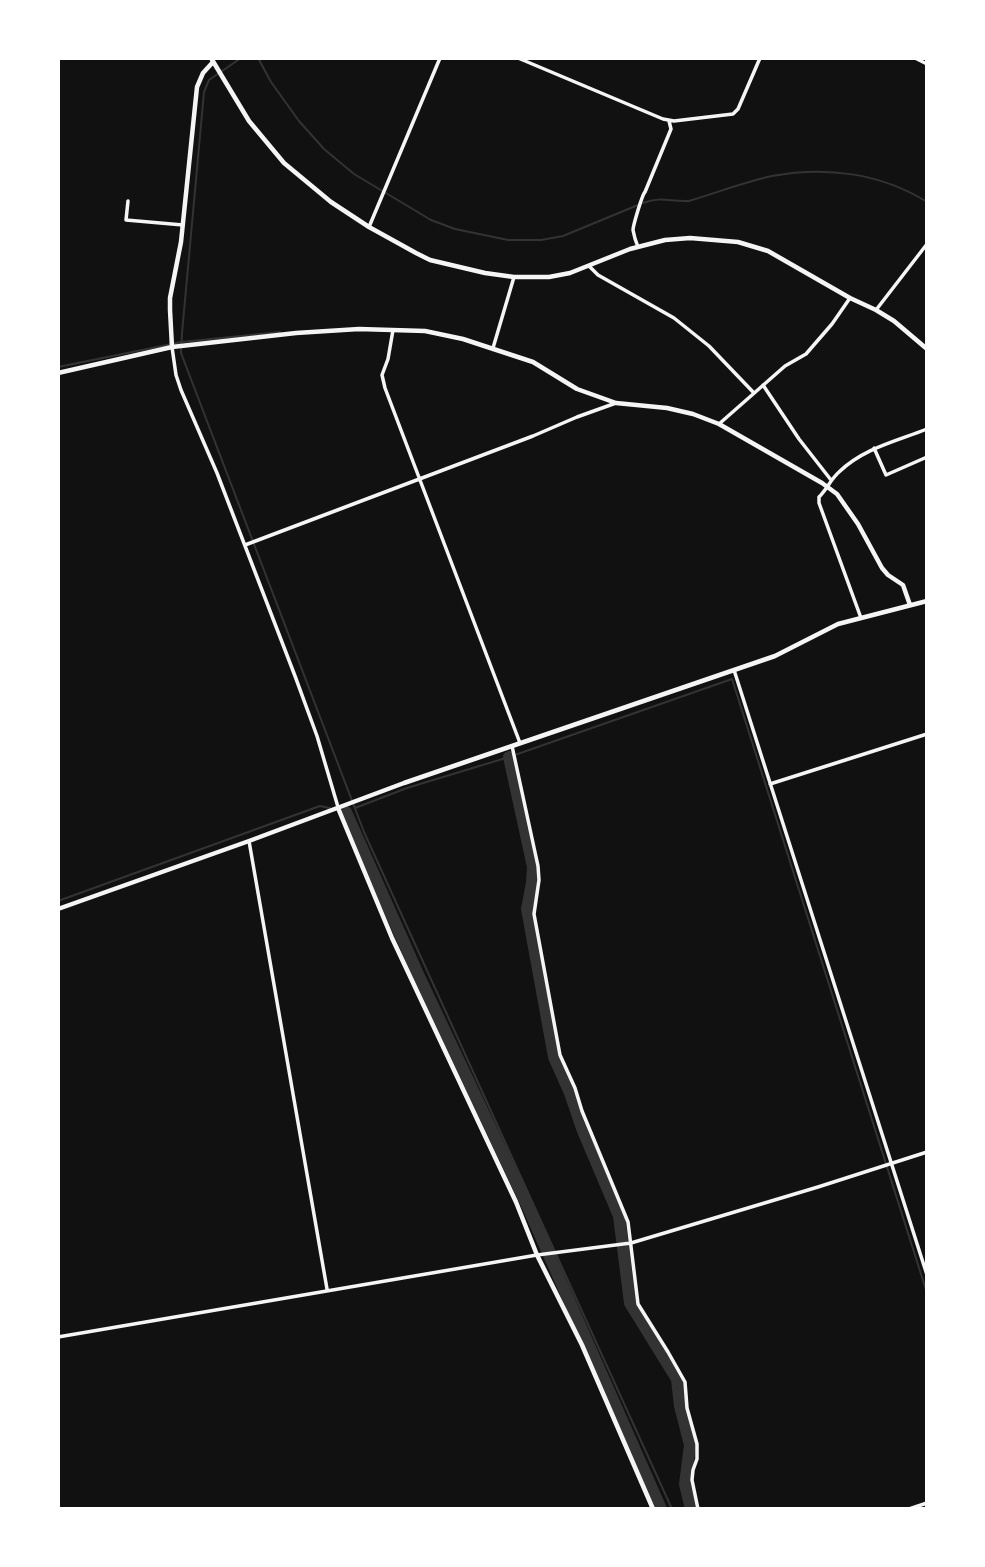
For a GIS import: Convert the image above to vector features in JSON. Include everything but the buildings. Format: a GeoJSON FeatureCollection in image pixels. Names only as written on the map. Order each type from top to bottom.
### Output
{"type":"FeatureCollection","features":[{"type":"Feature","properties":{"kind":"street"},"geometry":{"type":"LineString","coordinates":[[369,227],[440,58]]}},
{"type":"Feature","properties":{"kind":"street"},"geometry":{"type":"LineString","coordinates":[[518,58],[669,121],[733,114],[738,109],[760,58]]}},
{"type":"Feature","properties":{"kind":"street"},"geometry":{"type":"LineString","coordinates":[[915,58],[927,64]]}},
{"type":"Feature","properties":{"kind":"street"},"geometry":{"type":"LineString","coordinates":[[653,1509],[582,1345],[537,1255],[516,1202],[392,939],[338,807],[317,736],[245,545],[176,375],[170,298],[179,256],[197,87],[202,73],[212,60],[249,121],[284,163],[331,202],[369,227],[430,260],[514,277],[550,277],[589,267],[653,242],[677,238],[738,242],[781,258],[876,310],[894,321],[927,349]]}},
{"type":"Feature","properties":{"kind":"street"},"geometry":{"type":"LineString","coordinates":[[638,247],[633,229],[640,198],[671,129],[669,121]]}},
{"type":"Feature","properties":{"kind":"street"},"geometry":{"type":"LineString","coordinates":[[128,201],[126,220],[183,225]]}},
{"type":"Feature","properties":{"kind":"street"},"geometry":{"type":"LineString","coordinates":[[876,310],[927,244]]}},
{"type":"Feature","properties":{"kind":"street"},"geometry":{"type":"LineString","coordinates":[[589,267],[598,275],[674,318],[709,346],[754,393]]}},
{"type":"Feature","properties":{"kind":"street"},"geometry":{"type":"LineString","coordinates":[[494,348],[514,277]]}},
{"type":"Feature","properties":{"kind":"street"},"geometry":{"type":"LineString","coordinates":[[719,424],[785,366],[806,354],[850,298]]}},
{"type":"Feature","properties":{"kind":"street"},"geometry":{"type":"LineString","coordinates":[[58,373],[172,347],[359,329],[425,331],[494,348],[533,362],[577,389],[617,403],[680,411],[719,424],[829,488],[837,494],[858,524],[888,575],[902,585],[910,605]]}},
{"type":"Feature","properties":{"kind":"street"},"geometry":{"type":"LineString","coordinates":[[393,330],[382,375],[385,388],[520,743]]}},
{"type":"Feature","properties":{"kind":"street"},"geometry":{"type":"LineString","coordinates":[[763,385],[831,481]]}},
{"type":"Feature","properties":{"kind":"street"},"geometry":{"type":"LineString","coordinates":[[245,545],[533,436],[577,416],[617,403]]}},
{"type":"Feature","properties":{"kind":"street"},"geometry":{"type":"LineString","coordinates":[[861,618],[819,497],[829,488],[839,472],[859,457],[874,449],[927,431]]}},
{"type":"Feature","properties":{"kind":"street"},"geometry":{"type":"LineString","coordinates":[[874,449],[886,475],[927,457]]}},
{"type":"Feature","properties":{"kind":"street"},"geometry":{"type":"LineString","coordinates":[[58,909],[404,783],[775,656],[838,624],[927,601]]}},
{"type":"Feature","properties":{"kind":"street"},"geometry":{"type":"LineString","coordinates":[[734,670],[927,1275]]}},
{"type":"Feature","properties":{"kind":"street"},"geometry":{"type":"LineString","coordinates":[[770,784],[927,734]]}},
{"type":"Feature","properties":{"kind":"street"},"geometry":{"type":"LineString","coordinates":[[512,746],[538,866],[539,880],[534,914],[560,1055],[628,1222],[638,1304],[685,1382],[687,1408],[696,1444],[697,1459],[691,1480],[698,1509]]}},
{"type":"Feature","properties":{"kind":"street"},"geometry":{"type":"LineString","coordinates":[[249,841],[327,1290]]}},
{"type":"Feature","properties":{"kind":"street"},"geometry":{"type":"LineString","coordinates":[[58,1337],[537,1255],[631,1243],[927,1152]]}},
{"type":"Feature","properties":{"kind":"street"},"geometry":{"type":"LineString","coordinates":[[909,1509],[927,1503]]}},
{"type":"Feature","properties":{"kind":"waterway"},"geometry":{"type":"LineString","coordinates":[[241,58],[209,80],[204,92],[181,353],[364,832],[672,1509]]}},
{"type":"Feature","properties":{"kind":"waterway"},"geometry":{"type":"LineString","coordinates":[[258,58],[271,82],[299,121],[324,149],[354,174],[431,220],[455,229],[508,240],[541,240],[563,236],[638,205]]}},
{"type":"Feature","properties":{"kind":"waterway"},"geometry":{"type":"LineString","coordinates":[[643,203],[661,200],[689,201],[762,178],[812,172],[872,178],[927,202]]}},
{"type":"Feature","properties":{"kind":"waterway"},"geometry":{"type":"LineString","coordinates":[[58,367],[182,342],[280,332]]}},
{"type":"Feature","properties":{"kind":"waterway"},"geometry":{"type":"LineString","coordinates":[[355,808],[732,679],[927,1293]]}},
{"type":"Feature","properties":{"kind":"waterway"},"geometry":{"type":"LineString","coordinates":[[509,757],[533,867],[527,909],[554,1057],[619,1216],[630,1303],[677,1379],[680,1406],[690,1445],[685,1484],[691,1509]]}},
{"type":"Feature","properties":{"kind":"waterway"},"geometry":{"type":"LineString","coordinates":[[58,901],[320,806],[330,808]]}},
{"type":"Feature","properties":{"kind":"waterway"},"geometry":{"type":"LineString","coordinates":[[339,810],[346,812]]}},
{"type":"Feature","properties":{"kind":"waterway"},"geometry":{"type":"LineString","coordinates":[[346,812],[417,972],[527,1205],[661,1509]]}}]}
